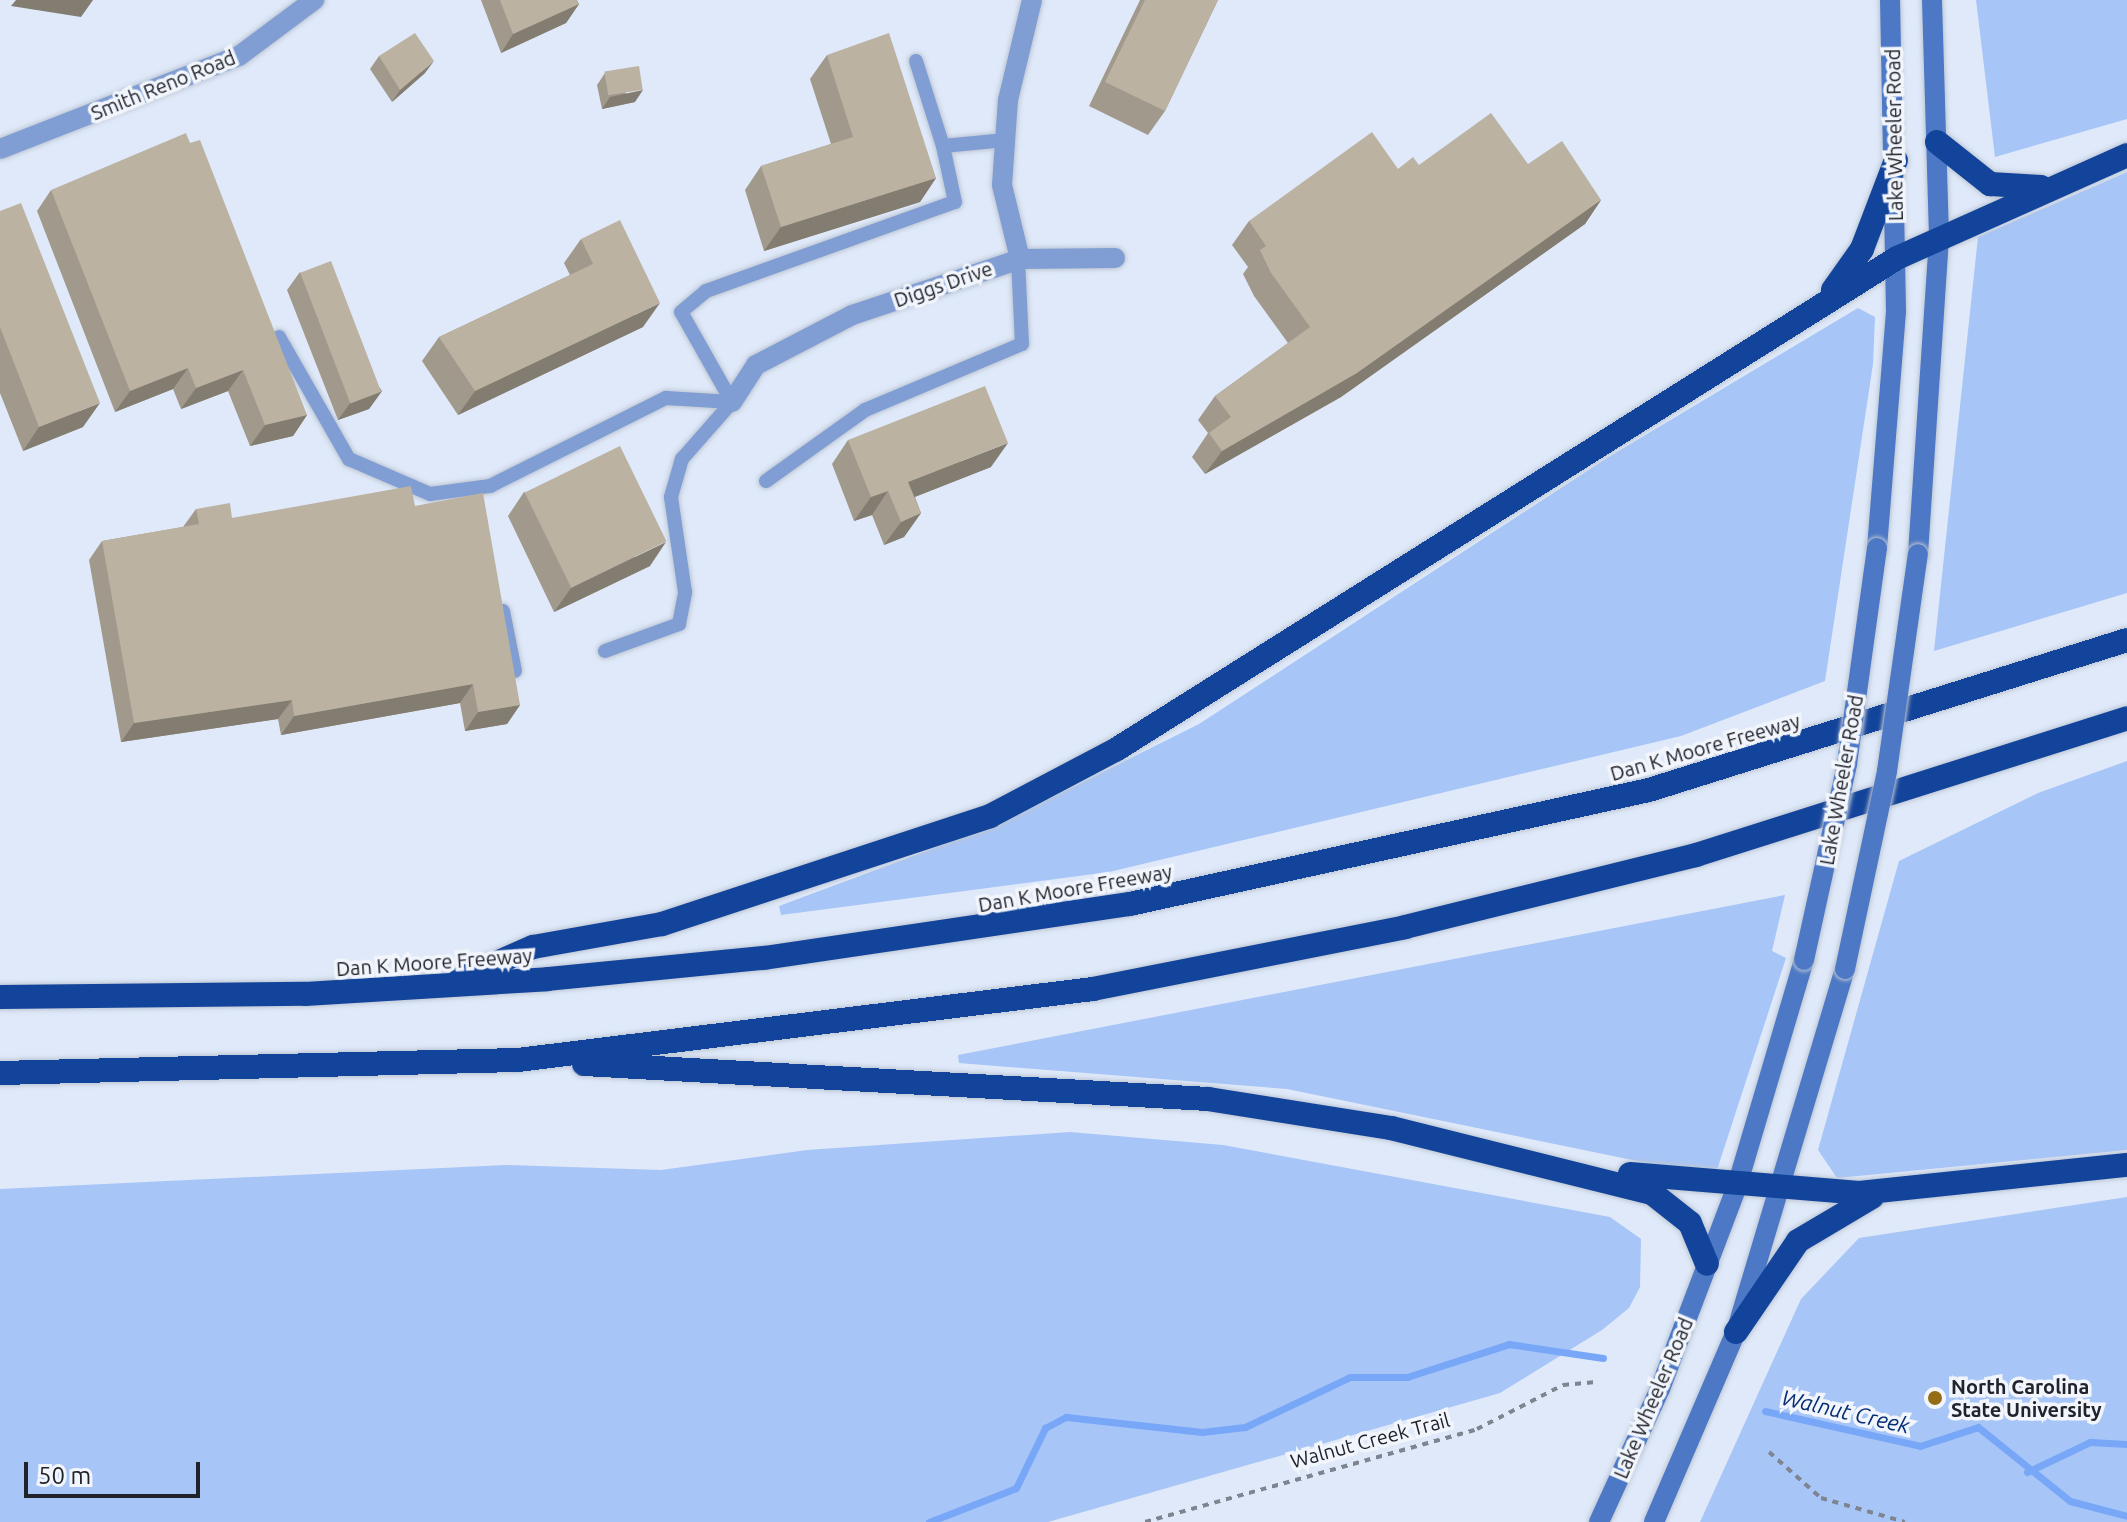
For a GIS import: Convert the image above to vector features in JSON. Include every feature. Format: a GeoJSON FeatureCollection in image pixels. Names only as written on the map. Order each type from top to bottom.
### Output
{"type":"FeatureCollection","features":[{"type":"Feature","properties":{"kind":"highway"},"geometry":{"type":"LineString","coordinates":[[1937,142],[1990,184],[2048,187]]}},
{"type":"Feature","properties":{"kind":"highway"},"geometry":{"type":"LineString","coordinates":[[444,987],[533,947],[662,924],[990,816],[1117,749],[1897,258],[2048,187],[2127,155]]}},
{"type":"Feature","properties":{"kind":"highway"},"geometry":{"type":"LineString","coordinates":[[1825,301],[1862,249],[1896,160]]}},
{"type":"Feature","properties":{"kind":"highway","name":"Dan K Moore Freeway"},"geometry":{"type":"LineString","coordinates":[[0,997],[444,987],[952,933],[1306,869],[1649,790],[2127,640]]}},
{"type":"Feature","properties":{"kind":"highway"},"geometry":{"type":"LineString","coordinates":[[518,1060],[1093,989],[1405,927],[1696,855],[2127,718]]}},
{"type":"Feature","properties":{"kind":"highway"},"geometry":{"type":"LineString","coordinates":[[0,1073],[518,1060],[1208,1099],[1544,1163],[1780,1189],[1889,1190],[2127,1165]]}},
{"type":"Feature","properties":{"kind":"highway"},"geometry":{"type":"LineString","coordinates":[[1544,1163],[1668,1200],[1690,1223],[1707,1264]]}},
{"type":"Feature","properties":{"kind":"highway"},"geometry":{"type":"LineString","coordinates":[[1736,1332],[1803,1236],[1889,1190]]}},
{"type":"Feature","properties":{"kind":"main road","name":"Lake Wheeler Road"},"geometry":{"type":"LineString","coordinates":[[1599,1522],[1737,1186],[1804,960],[1847,764],[1877,548],[1897,258],[1890,0]]}},
{"type":"Feature","properties":{"kind":"main road","name":"Lake Wheeler Road"},"geometry":{"type":"LineString","coordinates":[[1654,1522],[1736,1332],[1845,969],[1887,771],[1918,554],[1939,236],[1932,0]]}},
{"type":"Feature","properties":{"kind":"street","name":"Smith Reno Road"},"geometry":{"type":"LineString","coordinates":[[0,149],[239,56],[314,0]]}},
{"type":"Feature","properties":{"kind":"street","name":"Diggs Drive"},"geometry":{"type":"LineString","coordinates":[[732,402],[756,365],[852,315],[1019,259],[1002,185],[1006,140],[1032,0]]}},
{"type":"Feature","properties":{"kind":"street"},"geometry":{"type":"LineString","coordinates":[[1019,259],[1115,258]]}},
{"type":"Feature","properties":{"kind":"lane"},"geometry":{"type":"LineString","coordinates":[[732,402],[681,312],[706,291],[955,202],[943,146],[916,61]]}},
{"type":"Feature","properties":{"kind":"lane"},"geometry":{"type":"LineString","coordinates":[[943,146],[1006,140]]}},
{"type":"Feature","properties":{"kind":"lane"},"geometry":{"type":"LineString","coordinates":[[766,481],[865,410],[1022,344],[1019,259]]}},
{"type":"Feature","properties":{"kind":"lane"},"geometry":{"type":"LineString","coordinates":[[279,337],[349,459],[406,490],[479,496],[636,408],[682,396],[732,402]]}},
{"type":"Feature","properties":{"kind":"lane"},"geometry":{"type":"LineString","coordinates":[[605,651],[679,624],[685,592],[671,497],[682,459],[732,402]]}},
{"type":"Feature","properties":{"kind":"lane"},"geometry":{"type":"LineString","coordinates":[[500,595],[515,671]]}},
{"type":"Feature","properties":{"kind":"path","name":"Walnut Creek Trail"},"geometry":{"type":"LineString","coordinates":[[1145,1522],[1477,1429],[1563,1385],[1599,1382]]}},
{"type":"Feature","properties":{"kind":"path"},"geometry":{"type":"LineString","coordinates":[[1769,1452],[1821,1498],[1905,1522]]}},
{"type":"Feature","properties":{"kind":"shaded area"},"geometry":{"type":"Polygon","coordinates":[[[1976,0],[2127,0],[2127,119],[1995,157],[1976,0]]]}},
{"type":"Feature","properties":{"kind":"shaded area"},"geometry":{"type":"Polygon","coordinates":[[[2127,172],[2127,593],[1934,651],[1978,237],[2127,172]]]}},
{"type":"Feature","properties":{"kind":"shaded area"},"geometry":{"type":"Polygon","coordinates":[[[1858,308],[1875,317],[1873,364],[1825,681],[1681,736],[1109,872],[781,915],[779,906],[999,824],[1199,724],[1607,458],[1858,308]]]}},
{"type":"Feature","properties":{"kind":"shaded area"},"geometry":{"type":"Polygon","coordinates":[[[2127,761],[2127,1150],[1837,1178],[1818,1150],[1899,861],[2038,793],[2127,761]]]}},
{"type":"Feature","properties":{"kind":"shaded area"},"geometry":{"type":"Polygon","coordinates":[[[1785,895],[1772,951],[1786,958],[1717,1170],[1652,1164],[1287,1089],[959,1063],[958,1055],[1785,895]]]}},
{"type":"Feature","properties":{"kind":"shaded area"},"geometry":{"type":"Polygon","coordinates":[[[1070,1132],[1223,1145],[1610,1217],[1641,1239],[1640,1287],[1629,1308],[1602,1330],[1500,1393],[1048,1522],[0,1522],[0,1189],[505,1165],[661,1170],[807,1150],[1070,1132]]]}},
{"type":"Feature","properties":{"kind":"shaded area","name":"North Carolina State University"},"geometry":{"type":"Polygon","coordinates":[[[2127,1197],[2127,1522],[1700,1522],[1801,1299],[1859,1238],[2127,1197]]]}},
{"type":"Feature","properties":{"kind":"building"},"geometry":{"type":"Polygon","coordinates":[[[500,0],[577,0],[579,4],[513,34],[500,0]]]}},
{"type":"Feature","properties":{"kind":"building"},"geometry":{"type":"Polygon","coordinates":[[[1145,0],[1218,0],[1165,111],[1105,82],[1145,0]]]}},
{"type":"Feature","properties":{"kind":"building"},"geometry":{"type":"Polygon","coordinates":[[[415,33],[434,61],[400,90],[379,56],[415,33]]]}},
{"type":"Feature","properties":{"kind":"building"},"geometry":{"type":"Polygon","coordinates":[[[889,33],[936,178],[781,227],[761,166],[853,137],[827,55],[889,33]]]}},
{"type":"Feature","properties":{"kind":"building"},"geometry":{"type":"Polygon","coordinates":[[[639,66],[643,90],[608,95],[604,71],[639,66]]]}},
{"type":"Feature","properties":{"kind":"building"},"geometry":{"type":"Polygon","coordinates":[[[1491,113],[1528,164],[1562,141],[1601,200],[1357,373],[1222,451],[1209,433],[1231,417],[1215,396],[1310,327],[1271,273],[1260,250],[1266,246],[1249,221],[1372,132],[1398,169],[1413,157],[1419,165],[1491,113]]]}},
{"type":"Feature","properties":{"kind":"building"},"geometry":{"type":"Polygon","coordinates":[[[186,133],[190,143],[200,140],[307,415],[265,425],[243,370],[196,388],[188,368],[130,391],[51,190],[186,133]]]}},
{"type":"Feature","properties":{"kind":"building"},"geometry":{"type":"Polygon","coordinates":[[[21,203],[100,403],[39,427],[0,327],[0,211],[21,203]]]}},
{"type":"Feature","properties":{"kind":"building"},"geometry":{"type":"Polygon","coordinates":[[[620,220],[660,303],[475,391],[439,337],[593,264],[581,239],[620,220]]]}},
{"type":"Feature","properties":{"kind":"building"},"geometry":{"type":"Polygon","coordinates":[[[331,261],[381,392],[350,404],[300,273],[331,261]]]}},
{"type":"Feature","properties":{"kind":"building"},"geometry":{"type":"Polygon","coordinates":[[[985,386],[1008,443],[908,482],[921,513],[901,522],[888,491],[871,497],[848,440],[985,386]]]}},
{"type":"Feature","properties":{"kind":"building"},"geometry":{"type":"Polygon","coordinates":[[[620,446],[666,541],[571,588],[525,492],[620,446]]]}},
{"type":"Feature","properties":{"kind":"building"},"geometry":{"type":"Polygon","coordinates":[[[411,486],[415,506],[483,493],[520,705],[478,712],[473,684],[294,716],[292,700],[134,723],[102,541],[199,524],[196,509],[230,503],[232,518],[411,486]]]}},
{"type":"Feature","properties":{"kind":"waterway","name":"Walnut Creek"},"geometry":{"type":"LineString","coordinates":[[929,1522],[1016,1488],[1045,1428],[1066,1417],[1202,1432],[1245,1427],[1350,1377],[1407,1377],[1509,1344],[1603,1358]]}},
{"type":"Feature","properties":{"kind":"waterway","name":"Walnut Creek"},"geometry":{"type":"LineString","coordinates":[[1765,1411],[1920,1446],[1978,1427],[2070,1501],[2127,1516]]}},
{"type":"Feature","properties":{"kind":"waterway"},"geometry":{"type":"LineString","coordinates":[[2027,1472],[2090,1442],[2127,1444]]}},
{"type":"Feature","properties":{"kind":"place","name":"North Carolina State University"},"geometry":{"type":"Point","coordinates":[1935,1398]}}]}
